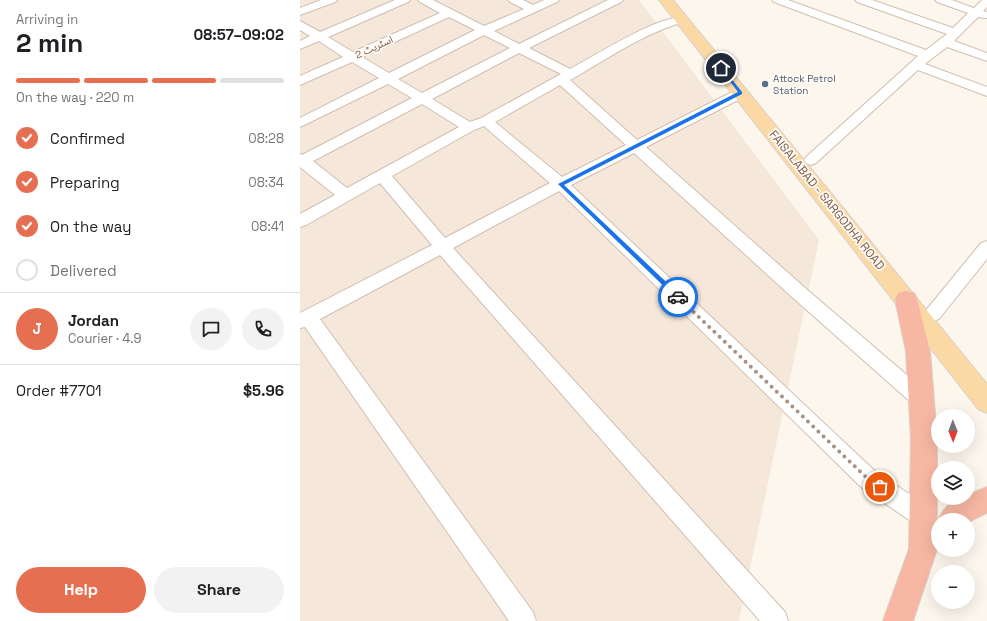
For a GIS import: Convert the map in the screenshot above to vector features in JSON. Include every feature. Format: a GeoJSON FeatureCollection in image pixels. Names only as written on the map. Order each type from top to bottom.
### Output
{"type":"FeatureCollection","features":[{"type":"Feature","properties":{"kind":"highway"},"geometry":{"type":"LineString","coordinates":[[898,621],[928,533],[924,438],[918,351],[906,299]]}},
{"type":"Feature","properties":{"kind":"highway"},"geometry":{"type":"LineString","coordinates":[[960,513],[987,500]]}},
{"type":"Feature","properties":{"kind":"main road","name":"FAISALABAD - SARGODHA ROAD"},"geometry":{"type":"LineString","coordinates":[[666,0],[987,402]]}},
{"type":"Feature","properties":{"kind":"main road","name":"FAISALABAD - SARGODHA ROAD"},"geometry":{"type":"LineString","coordinates":[[683,0],[987,381]]}},
{"type":"Feature","properties":{"kind":"street"},"geometry":{"type":"LineString","coordinates":[[300,12],[331,0]]}},
{"type":"Feature","properties":{"kind":"street"},"geometry":{"type":"LineString","coordinates":[[300,45],[404,0]]}},
{"type":"Feature","properties":{"kind":"street"},"geometry":{"type":"LineString","coordinates":[[424,0],[520,48],[566,77],[636,146],[798,292],[921,399]]}},
{"type":"Feature","properties":{"kind":"street"},"geometry":{"type":"LineString","coordinates":[[514,0],[533,9]]}},
{"type":"Feature","properties":{"kind":"street"},"geometry":{"type":"LineString","coordinates":[[300,123],[485,30],[554,0]]}},
{"type":"Feature","properties":{"kind":"street"},"geometry":{"type":"LineString","coordinates":[[346,195],[301,161],[520,48],[617,0]]}},
{"type":"Feature","properties":{"kind":"street"},"geometry":{"type":"LineString","coordinates":[[778,0],[809,7],[927,55]]}},
{"type":"Feature","properties":{"kind":"street"},"geometry":{"type":"LineString","coordinates":[[861,0],[950,37],[987,57]]}},
{"type":"Feature","properties":{"kind":"street"},"geometry":{"type":"LineString","coordinates":[[941,0],[981,13]]}},
{"type":"Feature","properties":{"kind":"street"},"geometry":{"type":"LineString","coordinates":[[811,160],[927,55],[981,13],[987,1]]}},
{"type":"Feature","properties":{"kind":"street","name":"اسٹریٹ 2"},"geometry":{"type":"LineString","coordinates":[[300,81],[449,13]]}},
{"type":"Feature","properties":{"kind":"street"},"geometry":{"type":"LineString","coordinates":[[300,221],[469,127],[486,121],[651,30],[667,23],[681,20]]}},
{"type":"Feature","properties":{"kind":"street"},"geometry":{"type":"LineString","coordinates":[[300,24],[469,127]]}},
{"type":"Feature","properties":{"kind":"street"},"geometry":{"type":"LineString","coordinates":[[916,65],[987,92]]}},
{"type":"Feature","properties":{"kind":"street"},"geometry":{"type":"LineString","coordinates":[[524,621],[304,319],[560,184],[741,93]]}},
{"type":"Feature","properties":{"kind":"street"},"geometry":{"type":"LineString","coordinates":[[486,121],[560,184],[869,480],[928,533]]}},
{"type":"Feature","properties":{"kind":"street"},"geometry":{"type":"LineString","coordinates":[[383,176],[442,246],[776,621]]}},
{"type":"Feature","properties":{"kind":"street"},"geometry":{"type":"LineString","coordinates":[[933,314],[980,267],[987,247]]}},
{"type":"Feature","properties":{"kind":"shaded area"},"geometry":{"type":"Polygon","coordinates":[[[300,0],[639,0],[819,240],[739,621],[300,621],[300,0]]]}},
{"type":"Feature","properties":{"kind":"way so far"},"geometry":{"type":"LineString","coordinates":[[678,297],[869,480],[880,487]]}},
{"type":"Feature","properties":{"kind":"place","name":"Attock Petrol Station"},"geometry":{"type":"Point","coordinates":[765,84]}},
{"type":"Feature","properties":{"kind":"route"},"geometry":{"type":"LineString","coordinates":[[678,297],[560,184],[741,93],[721,68]]}}]}
